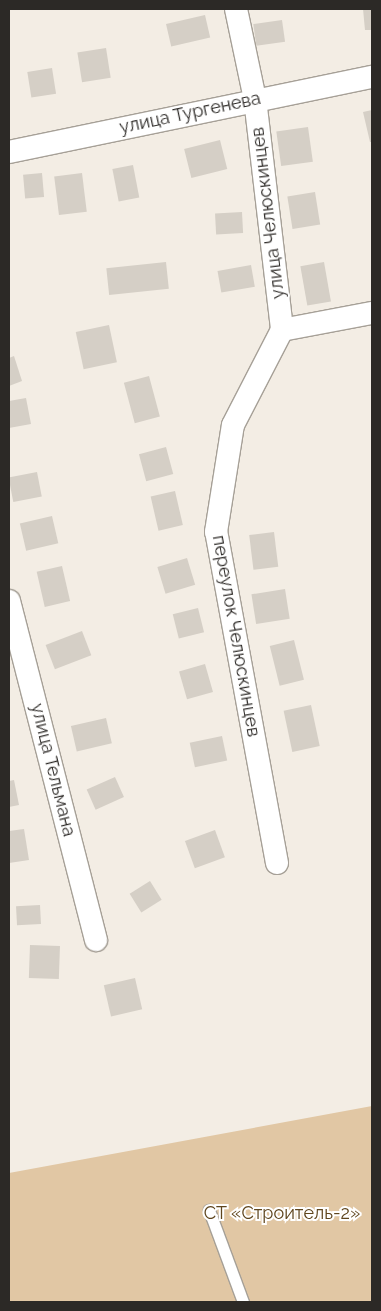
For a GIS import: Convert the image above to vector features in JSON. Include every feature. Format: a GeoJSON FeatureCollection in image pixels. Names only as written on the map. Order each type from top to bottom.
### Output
{"type":"FeatureCollection","features":[{"type":"Feature","properties":{"kind":"street","name":"улица Челюскинцев"},"geometry":{"type":"LineString","coordinates":[[236,9],[255,99],[282,330]]}},
{"type":"Feature","properties":{"kind":"street","name":"улица Тургенева"},"geometry":{"type":"LineString","coordinates":[[9,152],[255,99],[372,77]]}},
{"type":"Feature","properties":{"kind":"street"},"geometry":{"type":"LineString","coordinates":[[282,330],[372,313]]}},
{"type":"Feature","properties":{"kind":"street","name":"переулок Челюскинцев"},"geometry":{"type":"LineString","coordinates":[[278,863],[216,532],[233,425],[282,330]]}},
{"type":"Feature","properties":{"kind":"street","name":"улица Тельмана"},"geometry":{"type":"LineString","coordinates":[[9,601],[96,940]]}},
{"type":"Feature","properties":{"kind":"lane"},"geometry":{"type":"LineString","coordinates":[[209,1210],[243,1302]]}},
{"type":"Feature","properties":{"kind":"green space","name":"СТ «Строитель-2»"},"geometry":{"type":"Polygon","coordinates":[[[372,1106],[372,1302],[9,1302],[9,1173],[372,1106]]]}},
{"type":"Feature","properties":{"kind":"building"},"geometry":{"type":"Polygon","coordinates":[[[363,9],[372,9],[372,30],[365,30],[363,9]]]}},
{"type":"Feature","properties":{"kind":"building"},"geometry":{"type":"Polygon","coordinates":[[[205,15],[210,37],[171,46],[166,24],[205,15]]]}},
{"type":"Feature","properties":{"kind":"building"},"geometry":{"type":"Polygon","coordinates":[[[282,20],[285,42],[256,46],[253,24],[282,20]]]}},
{"type":"Feature","properties":{"kind":"building"},"geometry":{"type":"Polygon","coordinates":[[[106,48],[111,78],[82,82],[77,53],[106,48]]]}},
{"type":"Feature","properties":{"kind":"building"},"geometry":{"type":"Polygon","coordinates":[[[52,68],[56,94],[31,98],[27,72],[52,68]]]}},
{"type":"Feature","properties":{"kind":"building"},"geometry":{"type":"Polygon","coordinates":[[[372,110],[372,142],[370,142],[363,112],[372,110]]]}},
{"type":"Feature","properties":{"kind":"building"},"geometry":{"type":"Polygon","coordinates":[[[308,127],[313,162],[281,166],[276,131],[308,127]]]}},
{"type":"Feature","properties":{"kind":"building"},"geometry":{"type":"Polygon","coordinates":[[[220,140],[227,169],[191,178],[184,149],[220,140]]]}},
{"type":"Feature","properties":{"kind":"building"},"geometry":{"type":"Polygon","coordinates":[[[133,165],[139,197],[119,201],[112,169],[133,165]]]}},
{"type":"Feature","properties":{"kind":"building"},"geometry":{"type":"Polygon","coordinates":[[[42,173],[44,197],[25,199],[23,175],[42,173]]]}},
{"type":"Feature","properties":{"kind":"building"},"geometry":{"type":"Polygon","coordinates":[[[82,173],[87,212],[59,215],[54,176],[82,173]]]}},
{"type":"Feature","properties":{"kind":"building"},"geometry":{"type":"Polygon","coordinates":[[[315,192],[320,225],[293,229],[287,196],[315,192]]]}},
{"type":"Feature","properties":{"kind":"building"},"geometry":{"type":"Polygon","coordinates":[[[242,212],[243,233],[216,234],[215,213],[242,212]]]}},
{"type":"Feature","properties":{"kind":"building"},"geometry":{"type":"Polygon","coordinates":[[[166,262],[169,289],[109,295],[106,268],[166,262]]]}},
{"type":"Feature","properties":{"kind":"building"},"geometry":{"type":"Polygon","coordinates":[[[324,262],[331,301],[307,306],[300,266],[324,262]]]}},
{"type":"Feature","properties":{"kind":"building"},"geometry":{"type":"Polygon","coordinates":[[[251,265],[255,287],[221,293],[218,271],[251,265]]]}},
{"type":"Feature","properties":{"kind":"building"},"geometry":{"type":"Polygon","coordinates":[[[109,325],[117,362],[84,369],[76,332],[109,325]]]}},
{"type":"Feature","properties":{"kind":"building"},"geometry":{"type":"Polygon","coordinates":[[[14,356],[22,381],[9,386],[9,358],[14,356]]]}},
{"type":"Feature","properties":{"kind":"building"},"geometry":{"type":"Polygon","coordinates":[[[149,376],[160,417],[135,423],[124,383],[149,376]]]}},
{"type":"Feature","properties":{"kind":"building"},"geometry":{"type":"Polygon","coordinates":[[[26,398],[31,424],[9,428],[9,401],[26,398]]]}},
{"type":"Feature","properties":{"kind":"building"},"geometry":{"type":"Polygon","coordinates":[[[166,447],[173,474],[146,481],[139,454],[166,447]]]}},
{"type":"Feature","properties":{"kind":"building"},"geometry":{"type":"Polygon","coordinates":[[[37,472],[42,497],[13,502],[9,477],[37,472]]]}},
{"type":"Feature","properties":{"kind":"building"},"geometry":{"type":"Polygon","coordinates":[[[175,491],[183,525],[159,531],[151,497],[175,491]]]}},
{"type":"Feature","properties":{"kind":"building"},"geometry":{"type":"Polygon","coordinates":[[[52,516],[58,543],[26,551],[20,523],[52,516]]]}},
{"type":"Feature","properties":{"kind":"building"},"geometry":{"type":"Polygon","coordinates":[[[274,532],[278,567],[253,570],[249,535],[274,532]]]}},
{"type":"Feature","properties":{"kind":"building"},"geometry":{"type":"Polygon","coordinates":[[[187,558],[195,585],[166,594],[157,567],[187,558]]]}},
{"type":"Feature","properties":{"kind":"building"},"geometry":{"type":"Polygon","coordinates":[[[62,566],[70,601],[45,607],[37,572],[62,566]]]}},
{"type":"Feature","properties":{"kind":"building"},"geometry":{"type":"Polygon","coordinates":[[[285,589],[290,619],[256,624],[251,594],[285,589]]]}},
{"type":"Feature","properties":{"kind":"building"},"geometry":{"type":"Polygon","coordinates":[[[198,608],[204,632],[179,639],[173,614],[198,608]]]}},
{"type":"Feature","properties":{"kind":"building"},"geometry":{"type":"Polygon","coordinates":[[[82,631],[91,655],[55,669],[46,645],[82,631]]]}},
{"type":"Feature","properties":{"kind":"building"},"geometry":{"type":"Polygon","coordinates":[[[294,640],[304,680],[280,686],[270,646],[294,640]]]}},
{"type":"Feature","properties":{"kind":"building"},"geometry":{"type":"Polygon","coordinates":[[[205,664],[213,692],[187,699],[179,671],[205,664]]]}},
{"type":"Feature","properties":{"kind":"building"},"geometry":{"type":"Polygon","coordinates":[[[311,705],[320,746],[292,752],[284,711],[311,705]]]}},
{"type":"Feature","properties":{"kind":"building"},"geometry":{"type":"Polygon","coordinates":[[[106,718],[112,743],[77,751],[71,726],[106,718]]]}},
{"type":"Feature","properties":{"kind":"building"},"geometry":{"type":"Polygon","coordinates":[[[222,736],[227,760],[195,767],[190,743],[222,736]]]}},
{"type":"Feature","properties":{"kind":"building"},"geometry":{"type":"Polygon","coordinates":[[[115,777],[124,797],[96,810],[87,790],[115,777]]]}},
{"type":"Feature","properties":{"kind":"building"},"geometry":{"type":"Polygon","coordinates":[[[14,780],[19,805],[9,807],[9,781],[14,780]]]}},
{"type":"Feature","properties":{"kind":"building"},"geometry":{"type":"Polygon","coordinates":[[[24,829],[29,860],[9,863],[9,831],[24,829]]]}},
{"type":"Feature","properties":{"kind":"building"},"geometry":{"type":"Polygon","coordinates":[[[215,830],[225,857],[195,868],[185,841],[215,830]]]}},
{"type":"Feature","properties":{"kind":"building"},"geometry":{"type":"Polygon","coordinates":[[[150,881],[162,900],[141,912],[130,894],[150,881]]]}},
{"type":"Feature","properties":{"kind":"building"},"geometry":{"type":"Polygon","coordinates":[[[40,905],[41,924],[17,925],[16,906],[40,905]]]}},
{"type":"Feature","properties":{"kind":"building"},"geometry":{"type":"Polygon","coordinates":[[[30,945],[60,946],[59,979],[29,978],[30,945]]]}},
{"type":"Feature","properties":{"kind":"building"},"geometry":{"type":"Polygon","coordinates":[[[135,978],[142,1009],[111,1016],[104,985],[135,978]]]}}]}
